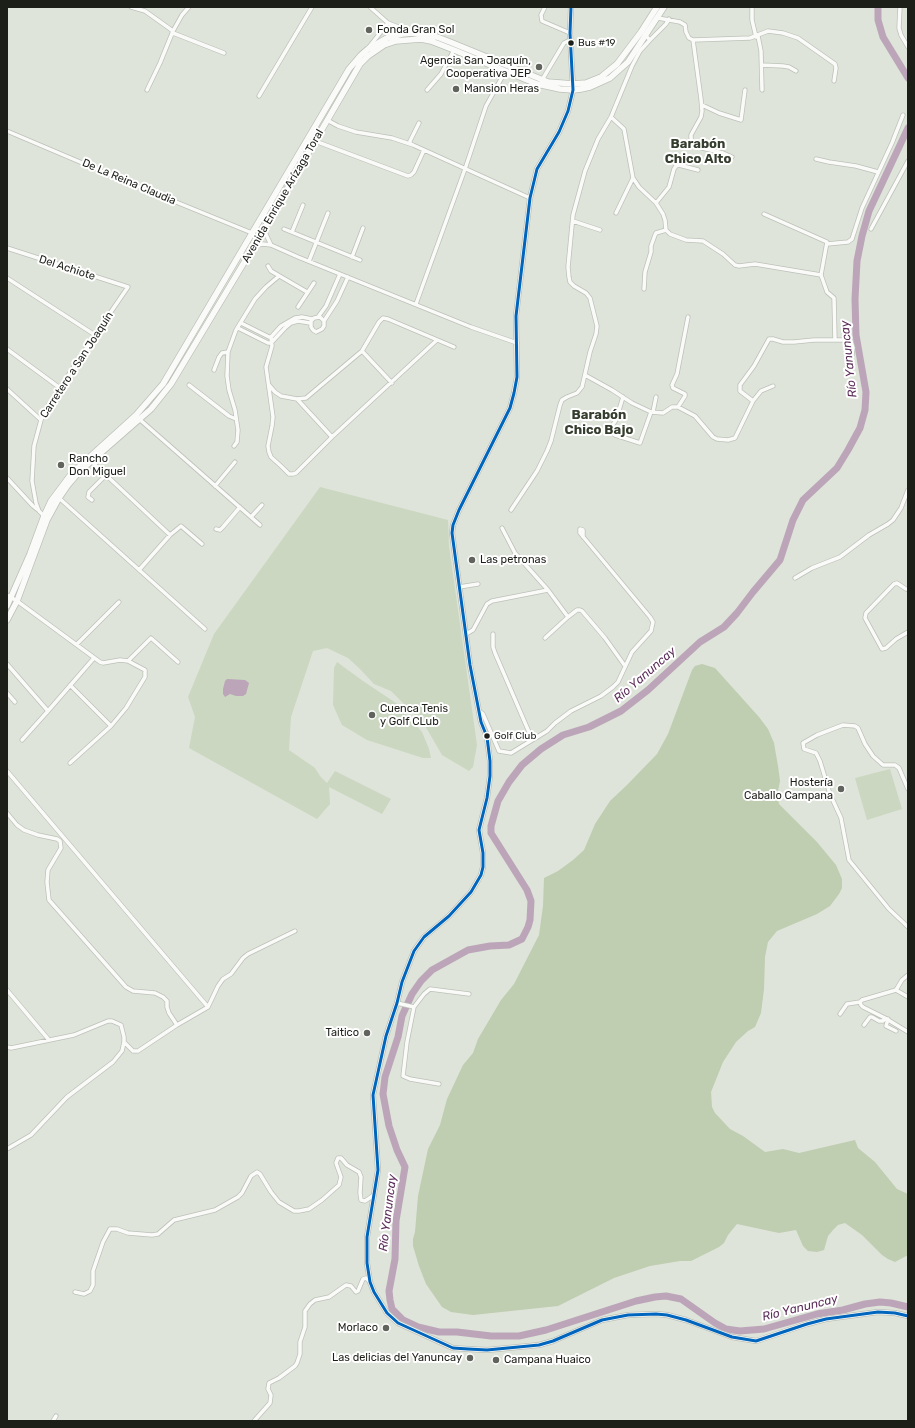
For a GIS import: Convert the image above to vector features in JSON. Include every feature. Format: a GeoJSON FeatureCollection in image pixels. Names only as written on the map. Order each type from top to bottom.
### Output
{"type":"FeatureCollection","features":[{"type":"Feature","properties":{"kind":"main road","name":"Avenida Enrique Arízaga Toral"},"geometry":{"type":"LineString","coordinates":[[646,36],[657,7]]}},
{"type":"Feature","properties":{"kind":"main road","name":"Avenida Enrique Arízaga Toral"},"geometry":{"type":"LineString","coordinates":[[7,606],[12,598],[46,518],[51,501],[72,473],[137,417],[158,401],[171,384],[264,230],[360,64],[368,56],[384,45],[396,40],[421,39],[431,41],[537,84],[556,89],[590,87],[610,78],[628,62],[664,7]]}},
{"type":"Feature","properties":{"kind":"main road","name":"Avenida Enrique Arízaga Toral"},"geometry":{"type":"LineString","coordinates":[[46,518],[68,485],[137,417],[166,380],[349,69],[368,49],[387,38],[402,34],[412,33],[437,37],[542,80],[573,87]]}},
{"type":"Feature","properties":{"kind":"main road"},"geometry":{"type":"LineString","coordinates":[[324,110],[329,117]]}},
{"type":"Feature","properties":{"kind":"main road","name":"Avenida Enrique Arízaga Toral"},"geometry":{"type":"LineString","coordinates":[[7,620],[12,598]]}},
{"type":"Feature","properties":{"kind":"street"},"geometry":{"type":"LineString","coordinates":[[131,7],[145,11],[173,32],[224,53]]}},
{"type":"Feature","properties":{"kind":"street"},"geometry":{"type":"LineString","coordinates":[[147,90],[173,32],[182,15],[189,7]]}},
{"type":"Feature","properties":{"kind":"street"},"geometry":{"type":"LineString","coordinates":[[259,96],[312,7]]}},
{"type":"Feature","properties":{"kind":"street"},"geometry":{"type":"LineString","coordinates":[[370,7],[388,23],[412,33]]}},
{"type":"Feature","properties":{"kind":"street"},"geometry":{"type":"LineString","coordinates":[[545,7],[541,15],[542,21],[570,33]]}},
{"type":"Feature","properties":{"kind":"street"},"geometry":{"type":"LineString","coordinates":[[571,7],[570,40],[573,87],[568,111],[559,132],[537,169],[530,198],[516,316],[517,377],[510,408],[459,510],[453,525],[452,533],[470,664],[481,722],[487,737],[490,761],[490,776],[487,798],[479,830],[483,853],[483,866],[481,875],[471,892],[449,916],[424,937],[414,951],[402,982],[400,1003],[386,1036],[373,1094],[378,1170],[367,1237],[370,1282],[377,1299],[387,1313],[398,1323],[453,1348],[468,1349],[487,1350],[539,1345],[553,1341],[602,1320],[628,1314],[656,1314],[667,1316],[686,1320],[732,1337],[756,1340],[826,1319],[878,1312],[895,1313],[908,1316]]}},
{"type":"Feature","properties":{"kind":"street"},"geometry":{"type":"LineString","coordinates":[[752,7],[752,20],[761,51],[762,90]]}},
{"type":"Feature","properties":{"kind":"street"},"geometry":{"type":"LineString","coordinates":[[900,7],[899,28],[908,47]]}},
{"type":"Feature","properties":{"kind":"street"},"geometry":{"type":"LineString","coordinates":[[658,18],[680,22],[685,25],[689,38],[693,40],[742,38],[757,36],[768,31],[774,31],[798,38],[834,64],[836,68],[834,81]]}},
{"type":"Feature","properties":{"kind":"street"},"geometry":{"type":"LineString","coordinates":[[511,510],[537,471],[547,451],[562,400],[580,391],[596,334],[597,326],[589,295],[570,282],[568,268],[572,221],[585,172],[598,139],[611,117],[646,36],[665,25],[668,19]]}},
{"type":"Feature","properties":{"kind":"street"},"geometry":{"type":"LineString","coordinates":[[368,49],[388,23]]}},
{"type":"Feature","properties":{"kind":"street"},"geometry":{"type":"LineString","coordinates":[[542,80],[564,43],[570,40]]}},
{"type":"Feature","properties":{"kind":"street"},"geometry":{"type":"LineString","coordinates":[[693,40],[702,105],[701,116],[691,135],[692,141],[702,148],[723,153],[732,157]]}},
{"type":"Feature","properties":{"kind":"street"},"geometry":{"type":"LineString","coordinates":[[427,90],[441,74],[454,50]]}},
{"type":"Feature","properties":{"kind":"street"},"geometry":{"type":"LineString","coordinates":[[762,65],[789,67],[796,71]]}},
{"type":"Feature","properties":{"kind":"street"},"geometry":{"type":"LineString","coordinates":[[416,304],[486,106],[505,72]]}},
{"type":"Feature","properties":{"kind":"street"},"geometry":{"type":"LineString","coordinates":[[702,105],[719,113],[741,120],[745,90]]}},
{"type":"Feature","properties":{"kind":"street"},"geometry":{"type":"LineString","coordinates":[[827,244],[848,242],[852,239],[862,208],[892,143],[903,115]]}},
{"type":"Feature","properties":{"kind":"street"},"geometry":{"type":"LineString","coordinates":[[329,117],[338,126],[356,132],[392,138],[410,144],[530,198]]}},
{"type":"Feature","properties":{"kind":"street"},"geometry":{"type":"LineString","coordinates":[[611,117],[624,129],[633,178],[639,187],[656,203],[663,214],[666,230],[670,234],[676,237],[703,241],[723,254],[735,265],[755,264],[821,275]]}},
{"type":"Feature","properties":{"kind":"street"},"geometry":{"type":"LineString","coordinates":[[410,144],[419,123]]}},
{"type":"Feature","properties":{"kind":"street","name":"De La Reina Claudia"},"geometry":{"type":"LineString","coordinates":[[7,131],[252,233]]}},
{"type":"Feature","properties":{"kind":"street"},"geometry":{"type":"LineString","coordinates":[[315,141],[408,176],[414,172],[424,150]]}},
{"type":"Feature","properties":{"kind":"street"},"geometry":{"type":"LineString","coordinates":[[816,159],[856,166],[878,172]]}},
{"type":"Feature","properties":{"kind":"street"},"geometry":{"type":"LineString","coordinates":[[871,229],[908,161]]}},
{"type":"Feature","properties":{"kind":"street"},"geometry":{"type":"LineString","coordinates":[[656,203],[669,187],[676,166],[679,165],[698,170]]}},
{"type":"Feature","properties":{"kind":"street"},"geometry":{"type":"LineString","coordinates":[[616,213],[633,178]]}},
{"type":"Feature","properties":{"kind":"street"},"geometry":{"type":"LineString","coordinates":[[292,232],[303,205]]}},
{"type":"Feature","properties":{"kind":"street"},"geometry":{"type":"LineString","coordinates":[[309,262],[328,213]]}},
{"type":"Feature","properties":{"kind":"street"},"geometry":{"type":"LineString","coordinates":[[764,214],[826,241],[827,244]]}},
{"type":"Feature","properties":{"kind":"street"},"geometry":{"type":"LineString","coordinates":[[572,221],[600,230]]}},
{"type":"Feature","properties":{"kind":"street"},"geometry":{"type":"LineString","coordinates":[[352,257],[363,228]]}},
{"type":"Feature","properties":{"kind":"street"},"geometry":{"type":"LineString","coordinates":[[284,229],[360,260]]}},
{"type":"Feature","properties":{"kind":"street"},"geometry":{"type":"LineString","coordinates":[[264,230],[272,245]]}},
{"type":"Feature","properties":{"kind":"street"},"geometry":{"type":"LineString","coordinates":[[644,290],[645,272],[655,235],[656,233],[666,230]]}},
{"type":"Feature","properties":{"kind":"street"},"geometry":{"type":"LineString","coordinates":[[254,246],[263,244],[272,245],[309,262],[471,327],[517,343]]}},
{"type":"Feature","properties":{"kind":"street"},"geometry":{"type":"LineString","coordinates":[[827,244],[821,275],[827,292],[834,298],[835,340]]}},
{"type":"Feature","properties":{"kind":"street","name":"Del Achiote"},"geometry":{"type":"LineString","coordinates":[[7,248],[128,287]]}},
{"type":"Feature","properties":{"kind":"street"},"geometry":{"type":"LineString","coordinates":[[268,266],[271,271],[307,292]]}},
{"type":"Feature","properties":{"kind":"street"},"geometry":{"type":"LineString","coordinates":[[271,342],[291,324],[298,321],[311,321],[318,317],[326,306],[340,274]]}},
{"type":"Feature","properties":{"kind":"street"},"geometry":{"type":"LineString","coordinates":[[234,446],[237,442],[238,436],[227,376],[228,352],[231,340],[255,299],[279,276]]}},
{"type":"Feature","properties":{"kind":"street"},"geometry":{"type":"LineString","coordinates":[[311,321],[311,327],[313,330],[319,332],[324,328],[324,321],[337,301],[348,277]]}},
{"type":"Feature","properties":{"kind":"street"},"geometry":{"type":"LineString","coordinates":[[7,278],[95,335]]}},
{"type":"Feature","properties":{"kind":"street"},"geometry":{"type":"LineString","coordinates":[[298,307],[314,282]]}},
{"type":"Feature","properties":{"kind":"street","name":"Carretero a San Joaquín"},"geometry":{"type":"LineString","coordinates":[[46,518],[39,511],[34,496],[32,481],[34,446],[40,420],[128,287]]}},
{"type":"Feature","properties":{"kind":"street"},"geometry":{"type":"LineString","coordinates":[[311,321],[302,317],[295,318],[281,326],[271,337],[271,349],[266,367],[273,417],[268,446],[269,452],[271,457],[289,474],[296,473],[332,437],[437,340]]}},
{"type":"Feature","properties":{"kind":"street"},"geometry":{"type":"LineString","coordinates":[[318,317],[324,321]]}},
{"type":"Feature","properties":{"kind":"street"},"geometry":{"type":"LineString","coordinates":[[678,407],[685,394],[672,386],[677,374],[688,317]]}},
{"type":"Feature","properties":{"kind":"street"},"geometry":{"type":"LineString","coordinates":[[268,382],[275,392],[288,398],[306,398],[362,351],[383,318],[454,347]]}},
{"type":"Feature","properties":{"kind":"street"},"geometry":{"type":"LineString","coordinates":[[241,323],[271,337]]}},
{"type":"Feature","properties":{"kind":"street"},"geometry":{"type":"LineString","coordinates":[[238,328],[271,342]]}},
{"type":"Feature","properties":{"kind":"street"},"geometry":{"type":"LineString","coordinates":[[753,401],[740,391],[740,385],[754,366],[769,339],[794,342],[814,340],[851,341],[852,357],[850,367]]}},
{"type":"Feature","properties":{"kind":"street"},"geometry":{"type":"LineString","coordinates":[[7,349],[60,388]]}},
{"type":"Feature","properties":{"kind":"street"},"geometry":{"type":"LineString","coordinates":[[362,351],[392,383]]}},
{"type":"Feature","properties":{"kind":"street"},"geometry":{"type":"LineString","coordinates":[[214,370],[219,357],[228,352]]}},
{"type":"Feature","properties":{"kind":"street"},"geometry":{"type":"LineString","coordinates":[[585,375],[637,406],[652,412],[663,413],[672,407],[678,407],[695,416],[713,437],[717,439],[731,440],[735,438],[753,401],[761,391],[773,386]]}},
{"type":"Feature","properties":{"kind":"street"},"geometry":{"type":"LineString","coordinates":[[189,385],[229,416],[236,419]]}},
{"type":"Feature","properties":{"kind":"street"},"geometry":{"type":"LineString","coordinates":[[7,389],[40,420]]}},
{"type":"Feature","properties":{"kind":"street"},"geometry":{"type":"LineString","coordinates":[[623,397],[616,420],[610,429],[611,432],[640,443],[656,397]]}},
{"type":"Feature","properties":{"kind":"street"},"geometry":{"type":"LineString","coordinates":[[297,399],[332,437]]}},
{"type":"Feature","properties":{"kind":"street"},"geometry":{"type":"LineString","coordinates":[[137,417],[260,525]]}},
{"type":"Feature","properties":{"kind":"street"},"geometry":{"type":"LineString","coordinates":[[91,461],[170,535]]}},
{"type":"Feature","properties":{"kind":"street"},"geometry":{"type":"LineString","coordinates":[[215,486],[236,462]]}},
{"type":"Feature","properties":{"kind":"street"},"geometry":{"type":"LineString","coordinates":[[92,500],[88,497],[89,492],[106,475]]}},
{"type":"Feature","properties":{"kind":"street"},"geometry":{"type":"LineString","coordinates":[[7,478],[39,511]]}},
{"type":"Feature","properties":{"kind":"street"},"geometry":{"type":"LineString","coordinates":[[795,578],[812,568],[840,557],[869,535],[888,524],[902,508],[908,490]]}},
{"type":"Feature","properties":{"kind":"street"},"geometry":{"type":"LineString","coordinates":[[59,498],[205,629]]}},
{"type":"Feature","properties":{"kind":"street"},"geometry":{"type":"LineString","coordinates":[[251,517],[262,505]]}},
{"type":"Feature","properties":{"kind":"street"},"geometry":{"type":"LineString","coordinates":[[216,529],[220,530],[240,507]]}},
{"type":"Feature","properties":{"kind":"street"},"geometry":{"type":"LineString","coordinates":[[139,570],[180,526],[202,544]]}},
{"type":"Feature","properties":{"kind":"street"},"geometry":{"type":"LineString","coordinates":[[502,528],[515,554],[548,590],[568,617]]}},
{"type":"Feature","properties":{"kind":"street"},"geometry":{"type":"LineString","coordinates":[[479,710],[483,714],[499,751],[511,754],[532,739],[547,731],[571,711],[601,696],[618,682],[635,648],[651,631],[653,622],[650,617],[583,537]]}},
{"type":"Feature","properties":{"kind":"street"},"geometry":{"type":"LineString","coordinates":[[906,589],[897,583],[894,584],[866,613],[865,618],[882,649],[886,648],[896,639],[908,632]]}},
{"type":"Feature","properties":{"kind":"street"},"geometry":{"type":"LineString","coordinates":[[459,587],[478,584]]}},
{"type":"Feature","properties":{"kind":"street"},"geometry":{"type":"LineString","coordinates":[[466,634],[473,630],[487,604],[492,601],[548,590]]}},
{"type":"Feature","properties":{"kind":"street"},"geometry":{"type":"LineString","coordinates":[[12,598],[77,644],[94,658],[103,663],[120,660],[128,661],[144,669],[146,673],[129,705],[111,726],[70,763]]}},
{"type":"Feature","properties":{"kind":"street"},"geometry":{"type":"LineString","coordinates":[[77,644],[119,602]]}},
{"type":"Feature","properties":{"kind":"street"},"geometry":{"type":"LineString","coordinates":[[545,638],[577,610],[582,611],[625,666]]}},
{"type":"Feature","properties":{"kind":"street"},"geometry":{"type":"LineString","coordinates":[[493,634],[494,653],[532,739]]}},
{"type":"Feature","properties":{"kind":"street"},"geometry":{"type":"LineString","coordinates":[[128,661],[151,638],[178,662]]}},
{"type":"Feature","properties":{"kind":"street"},"geometry":{"type":"LineString","coordinates":[[22,740],[94,658]]}},
{"type":"Feature","properties":{"kind":"street"},"geometry":{"type":"LineString","coordinates":[[7,664],[48,711]]}},
{"type":"Feature","properties":{"kind":"street"},"geometry":{"type":"LineString","coordinates":[[70,685],[111,726]]}},
{"type":"Feature","properties":{"kind":"street"},"geometry":{"type":"LineString","coordinates":[[7,693],[15,702]]}},
{"type":"Feature","properties":{"kind":"street"},"geometry":{"type":"LineString","coordinates":[[908,790],[899,768],[895,765],[883,765],[873,756],[856,726],[844,725],[817,735],[802,744],[804,749],[816,753],[820,761],[830,794],[841,818],[849,860],[885,904],[908,927]]}},
{"type":"Feature","properties":{"kind":"street"},"geometry":{"type":"LineString","coordinates":[[7,771],[208,1007]]}},
{"type":"Feature","properties":{"kind":"street"},"geometry":{"type":"LineString","coordinates":[[7,813],[24,830],[38,835],[57,838],[60,842],[61,848],[48,870],[47,882],[49,900],[126,987],[133,991],[155,993],[163,997],[167,1001],[169,1013],[177,1025]]}},
{"type":"Feature","properties":{"kind":"street"},"geometry":{"type":"LineString","coordinates":[[124,1042],[134,1050],[138,1051],[177,1025],[208,1007],[223,979],[231,974],[243,958],[248,954],[295,931]]}},
{"type":"Feature","properties":{"kind":"street"},"geometry":{"type":"LineString","coordinates":[[840,1014],[847,1004],[860,1002],[862,1000],[896,990],[902,980],[908,975]]}},
{"type":"Feature","properties":{"kind":"street"},"geometry":{"type":"LineString","coordinates":[[439,1084],[410,1080],[403,1076],[413,1007],[430,989],[469,994]]}},
{"type":"Feature","properties":{"kind":"street"},"geometry":{"type":"LineString","coordinates":[[7,990],[49,1040]]}},
{"type":"Feature","properties":{"kind":"street"},"geometry":{"type":"LineString","coordinates":[[896,990],[908,996]]}},
{"type":"Feature","properties":{"kind":"street"},"geometry":{"type":"LineString","coordinates":[[860,1002],[862,1007],[886,1018],[908,1032]]}},
{"type":"Feature","properties":{"kind":"street"},"geometry":{"type":"LineString","coordinates":[[400,1003],[413,1007]]}},
{"type":"Feature","properties":{"kind":"street"},"geometry":{"type":"LineString","coordinates":[[864,1025],[870,1017],[879,1021],[886,1018]]}},
{"type":"Feature","properties":{"kind":"street"},"geometry":{"type":"LineString","coordinates":[[886,1018],[886,1026],[896,1031]]}},
{"type":"Feature","properties":{"kind":"street"},"geometry":{"type":"LineString","coordinates":[[7,1047],[11,1048],[78,1034],[108,1021],[112,1021],[121,1026],[124,1032],[122,1051],[113,1062],[67,1097],[31,1135],[7,1149]]}},
{"type":"Feature","properties":{"kind":"street"},"geometry":{"type":"LineString","coordinates":[[75,1292],[84,1294],[90,1291],[93,1271],[103,1242],[110,1229],[152,1236],[158,1234],[174,1220],[215,1210],[238,1197],[242,1193],[251,1176],[257,1172],[260,1174],[279,1202],[294,1211],[309,1209],[339,1185],[340,1177],[336,1163],[338,1158],[341,1158],[347,1165],[359,1172],[361,1177],[360,1197],[362,1201],[367,1200],[375,1194]]}},
{"type":"Feature","properties":{"kind":"street"},"geometry":{"type":"LineString","coordinates":[[254,1421],[270,1403],[271,1395],[268,1389],[269,1383],[279,1378],[295,1366],[298,1361],[300,1342],[305,1327],[305,1311],[310,1304],[315,1300],[329,1297],[346,1286],[351,1286],[355,1292],[358,1291],[363,1279],[366,1278],[370,1282]]}},
{"type":"Feature","properties":{"kind":"street"},"geometry":{"type":"LineString","coordinates":[[53,1421],[56,1416]]}},
{"type":"Feature","properties":{"kind":"green space","name":"Cuenca Tenis y Golf CLub"},"geometry":{"type":"Polygon","coordinates":[[[320,487],[448,520],[449,546],[477,745],[473,767],[469,771],[442,755],[424,724],[391,691],[374,684],[348,658],[327,648],[313,651],[291,717],[289,750],[315,768],[327,783],[335,771],[391,799],[382,814],[329,787],[330,804],[317,819],[189,748],[195,717],[188,697],[214,634],[320,487]]]}},
{"type":"Feature","properties":{"kind":"green space","name":"Cuenca Tenis y Golf CLub"},"geometry":{"type":"Polygon","coordinates":[[[337,662],[396,703],[422,732],[431,758],[423,758],[367,740],[342,725],[333,705],[334,668],[337,662]]]}},
{"type":"Feature","properties":{"kind":"green space"},"geometry":{"type":"Polygon","coordinates":[[[702,664],[715,668],[768,729],[774,743],[778,766],[780,781],[777,796],[779,804],[817,842],[836,865],[842,879],[842,888],[830,906],[817,914],[777,931],[768,942],[765,957],[764,989],[761,1013],[755,1027],[736,1042],[723,1062],[711,1092],[712,1107],[715,1113],[730,1129],[743,1136],[765,1152],[783,1149],[799,1153],[855,1140],[858,1148],[875,1162],[897,1189],[908,1194],[908,1255],[895,1262],[888,1259],[862,1235],[845,1223],[838,1225],[833,1230],[828,1236],[824,1250],[817,1252],[808,1251],[803,1246],[796,1230],[779,1233],[737,1224],[728,1235],[724,1243],[691,1261],[680,1261],[650,1266],[614,1278],[558,1306],[473,1315],[451,1312],[442,1307],[426,1284],[413,1246],[418,1196],[428,1149],[440,1125],[447,1099],[463,1065],[473,1053],[478,1039],[501,1000],[514,984],[539,935],[543,906],[544,878],[558,871],[584,850],[595,824],[610,801],[657,754],[668,734],[692,670],[695,666],[702,664]]]}},
{"type":"Feature","properties":{"kind":"green space"},"geometry":{"type":"Polygon","coordinates":[[[890,769],[902,809],[867,820],[855,778],[890,769]]]}},
{"type":"Feature","properties":{"kind":"shaded area"},"geometry":{"type":"Polygon","coordinates":[[[227,679],[245,680],[249,683],[246,694],[243,696],[236,696],[230,694],[225,697],[223,694],[223,689],[227,679]]]}},
{"type":"Feature","properties":{"kind":"waterway","name":"Río Yanuncay"},"geometry":{"type":"LineString","coordinates":[[878,7],[878,20],[883,37],[908,78]]}},
{"type":"Feature","properties":{"kind":"waterway","name":"Río Yanuncay"},"geometry":{"type":"LineString","coordinates":[[908,128],[869,211],[857,261],[855,299],[856,335],[866,392],[865,410],[860,428],[837,468],[803,500],[793,520],[780,560],[724,627],[700,642],[648,690],[621,711],[589,727],[563,735],[541,749],[522,765],[509,782],[498,801],[491,826],[491,833],[527,890],[531,901],[528,927],[522,939],[509,945],[490,946],[468,950],[432,970],[421,981],[412,994],[402,1016],[398,1037],[385,1077],[383,1094],[389,1126],[397,1150],[405,1167],[396,1221],[395,1259],[389,1291],[390,1300],[392,1309],[403,1320],[418,1327],[439,1332],[457,1332],[491,1336],[519,1336],[546,1330],[636,1301],[666,1296],[681,1299],[726,1329],[740,1331],[764,1329],[817,1314],[843,1310],[865,1304],[880,1302],[908,1307]]}},
{"type":"Feature","properties":{"kind":"transit line"},"geometry":{"type":"LineString","coordinates":[[571,7],[570,33],[573,90],[568,111],[559,132],[537,169],[530,198],[516,316],[517,377],[514,393],[510,408],[459,510],[453,525],[452,533],[470,665],[481,722],[487,737],[490,761],[490,776],[487,798],[479,830],[483,853],[483,867],[481,875],[471,892],[449,916],[424,937],[414,951],[402,982],[386,1036],[373,1095],[378,1170],[367,1237],[367,1263],[370,1282],[374,1292],[387,1313],[398,1323],[453,1348],[468,1349],[487,1350],[539,1345],[553,1341],[602,1320],[628,1315],[667,1315],[686,1320],[732,1337],[756,1341],[826,1319],[878,1312],[895,1313],[908,1316]]}},
{"type":"Feature","properties":{"kind":"place","name":"Fonda Gran Sol"},"geometry":{"type":"Point","coordinates":[369,30]}},
{"type":"Feature","properties":{"kind":"place","name":"Bus #19"},"geometry":{"type":"Point","coordinates":[571,43]}},
{"type":"Feature","properties":{"kind":"place","name":"Agencia San Joaquín, Cooperativa JEP"},"geometry":{"type":"Point","coordinates":[539,67]}},
{"type":"Feature","properties":{"kind":"place","name":"Mansion Heras"},"geometry":{"type":"Point","coordinates":[456,89]}},
{"type":"Feature","properties":{"kind":"place","name":"Rancho Don Miguel"},"geometry":{"type":"Point","coordinates":[61,465]}},
{"type":"Feature","properties":{"kind":"place","name":"Las petronas"},"geometry":{"type":"Point","coordinates":[472,560]}},
{"type":"Feature","properties":{"kind":"place","name":"Cuenca Tenis y Golf CLub"},"geometry":{"type":"Point","coordinates":[372,715]}},
{"type":"Feature","properties":{"kind":"place","name":"Golf Club"},"geometry":{"type":"Point","coordinates":[487,736]}},
{"type":"Feature","properties":{"kind":"place","name":"Hostería Caballo Campana"},"geometry":{"type":"Point","coordinates":[841,789]}},
{"type":"Feature","properties":{"kind":"place","name":"Taitico"},"geometry":{"type":"Point","coordinates":[367,1033]}},
{"type":"Feature","properties":{"kind":"place","name":"Morlaco"},"geometry":{"type":"Point","coordinates":[386,1328]}},
{"type":"Feature","properties":{"kind":"place","name":"Las delicias del Yanuncay"},"geometry":{"type":"Point","coordinates":[470,1358]}},
{"type":"Feature","properties":{"kind":"place","name":"Campana Huaico"},"geometry":{"type":"Point","coordinates":[496,1360]}},
{"type":"Feature","properties":{"kind":"district","name":"Barabón Chico Alto"},"geometry":{"type":"Point","coordinates":[698,152]}},
{"type":"Feature","properties":{"kind":"district","name":"Barabón Chico Bajo"},"geometry":{"type":"Point","coordinates":[599,422]}}]}
